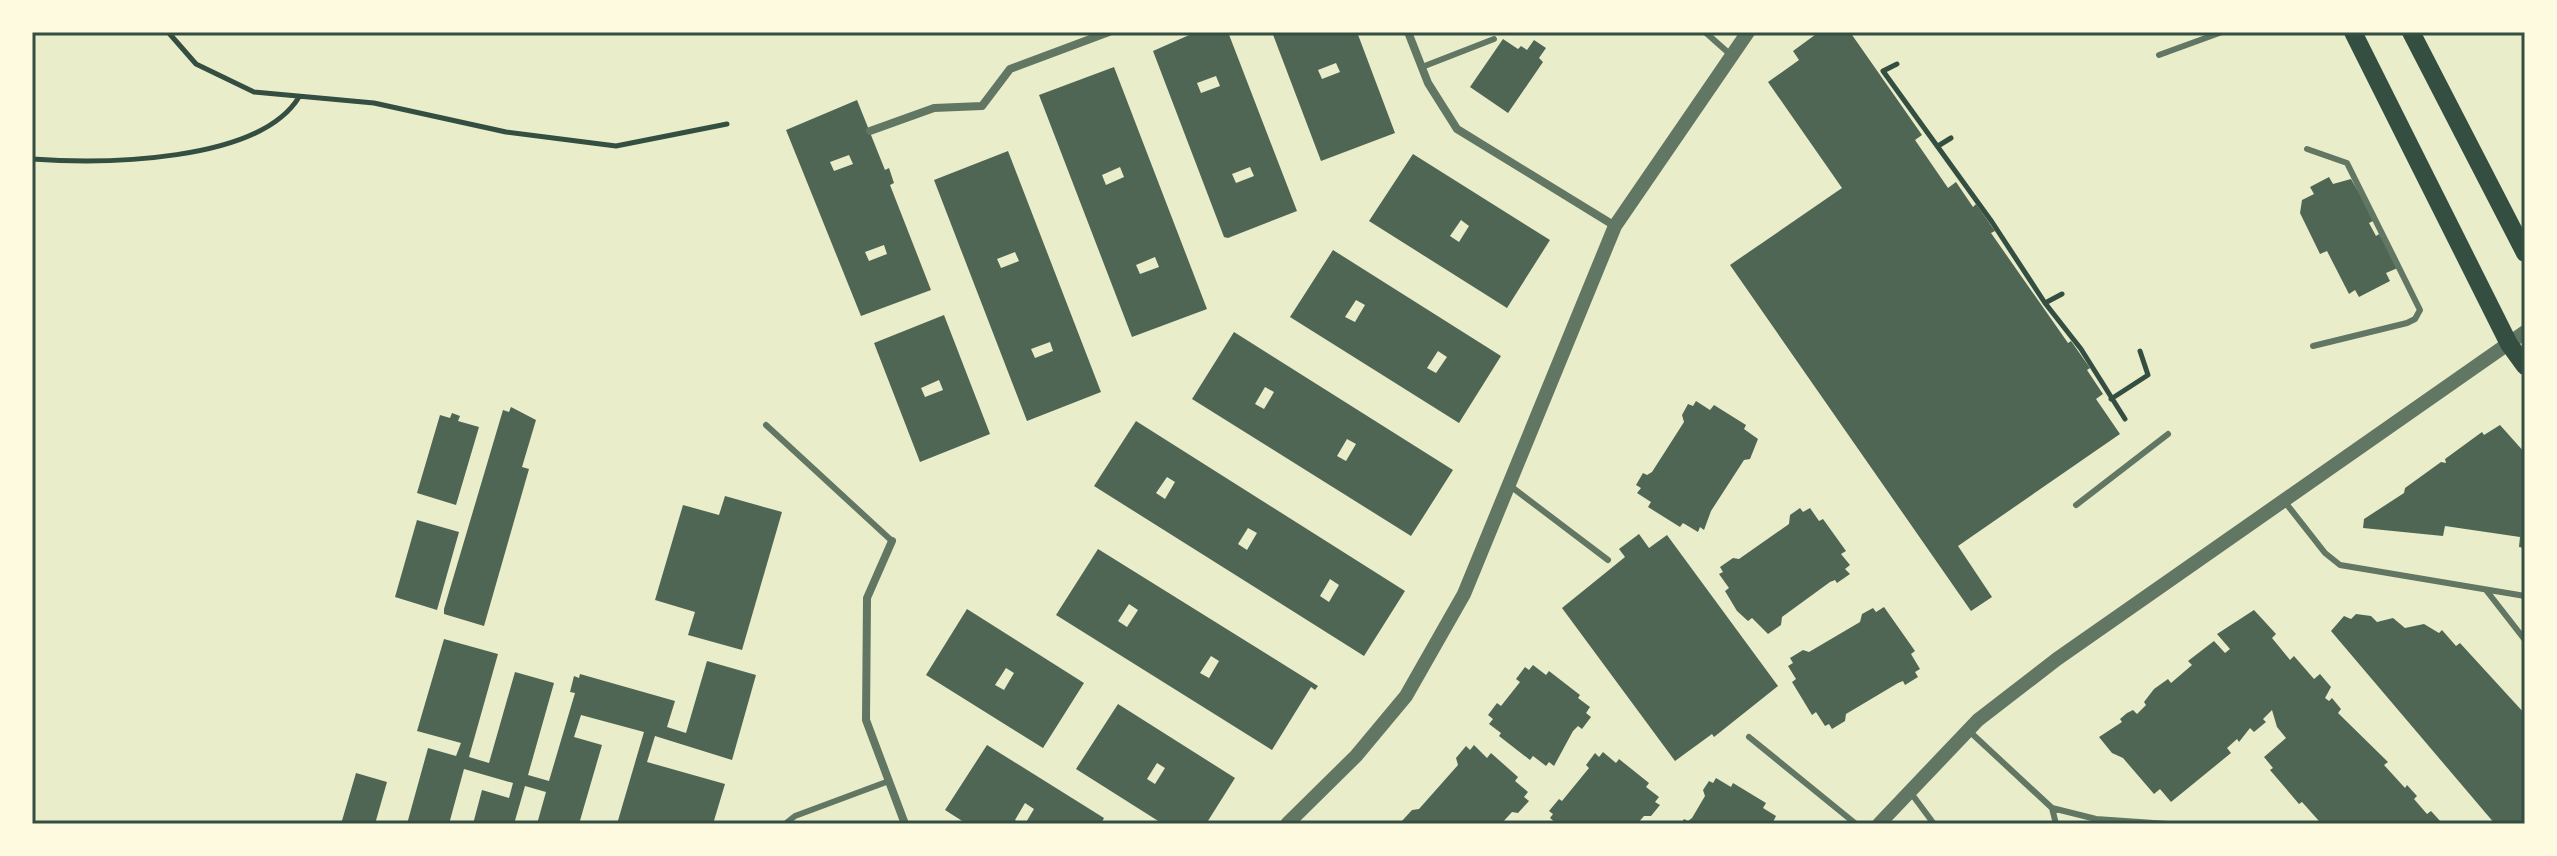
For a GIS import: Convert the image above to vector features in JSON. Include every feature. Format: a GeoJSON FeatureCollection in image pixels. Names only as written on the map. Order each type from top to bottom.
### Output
{"type":"FeatureCollection","features":[{"type":"Feature","properties":{"kind":"main road"},"geometry":{"type":"LineString","coordinates":[[2353,32],[2509,344],[2525,366]]}},
{"type":"Feature","properties":{"kind":"main road"},"geometry":{"type":"LineString","coordinates":[[2411,32],[2525,253]]}},
{"type":"Feature","properties":{"kind":"street"},"geometry":{"type":"LineString","coordinates":[[870,131],[934,108],[982,106],[1010,69],[1109,32]]}},
{"type":"Feature","properties":{"kind":"street"},"geometry":{"type":"LineString","coordinates":[[1408,32],[1422,67],[1457,129],[1615,226]]}},
{"type":"Feature","properties":{"kind":"street"},"geometry":{"type":"LineString","coordinates":[[1287,824],[1356,756],[1406,696],[1464,594],[1615,226],[1748,32]]}},
{"type":"Feature","properties":{"kind":"street"},"geometry":{"type":"LineString","coordinates":[[1879,824],[1967,730],[2057,659],[2525,332]]}},
{"type":"Feature","properties":{"kind":"street"},"geometry":{"type":"LineString","coordinates":[[892,541],[867,598],[866,720],[905,824]]}},
{"type":"Feature","properties":{"kind":"lane"},"geometry":{"type":"LineString","coordinates":[[1705,32],[1732,56]]}},
{"type":"Feature","properties":{"kind":"lane"},"geometry":{"type":"LineString","coordinates":[[2159,55],[2222,32]]}},
{"type":"Feature","properties":{"kind":"lane"},"geometry":{"type":"LineString","coordinates":[[1422,67],[1494,39]]}},
{"type":"Feature","properties":{"kind":"lane"},"geometry":{"type":"LineString","coordinates":[[2307,149],[2347,163],[2420,310],[2415,319],[2407,323],[2313,346]]}},
{"type":"Feature","properties":{"kind":"lane"},"geometry":{"type":"LineString","coordinates":[[766,425],[892,541]]}},
{"type":"Feature","properties":{"kind":"lane"},"geometry":{"type":"LineString","coordinates":[[2076,505],[2168,434]]}},
{"type":"Feature","properties":{"kind":"lane"},"geometry":{"type":"LineString","coordinates":[[1509,485],[1608,560]]}},
{"type":"Feature","properties":{"kind":"lane"},"geometry":{"type":"LineString","coordinates":[[2285,502],[2325,553],[2340,565],[2525,596]]}},
{"type":"Feature","properties":{"kind":"lane"},"geometry":{"type":"LineString","coordinates":[[2486,590],[2525,640]]}},
{"type":"Feature","properties":{"kind":"lane"},"geometry":{"type":"LineString","coordinates":[[1967,730],[2052,808],[2096,819],[2168,824]]}},
{"type":"Feature","properties":{"kind":"lane"},"geometry":{"type":"LineString","coordinates":[[1749,737],[1856,824]]}},
{"type":"Feature","properties":{"kind":"lane"},"geometry":{"type":"LineString","coordinates":[[785,824],[795,816],[889,781]]}},
{"type":"Feature","properties":{"kind":"lane"},"geometry":{"type":"LineString","coordinates":[[1909,791],[1934,824]]}},
{"type":"Feature","properties":{"kind":"lane"},"geometry":{"type":"LineString","coordinates":[[2052,808],[2056,824]]}},
{"type":"Feature","properties":{"kind":"path"},"geometry":{"type":"LineString","coordinates":[[168,32],[196,64],[254,92],[374,103],[506,132],[616,146],[727,124]]}},
{"type":"Feature","properties":{"kind":"path"},"geometry":{"type":"LineString","coordinates":[[1897,64],[1883,71],[2045,303],[2081,349],[2125,419]]}},
{"type":"Feature","properties":{"kind":"path"},"geometry":{"type":"LineString","coordinates":[[32,159],[123,161],[234,143],[283,120],[299,97]]}},
{"type":"Feature","properties":{"kind":"path"},"geometry":{"type":"LineString","coordinates":[[1938,146],[1951,138]]}},
{"type":"Feature","properties":{"kind":"path"},"geometry":{"type":"LineString","coordinates":[[2045,303],[2062,294]]}},
{"type":"Feature","properties":{"kind":"path"},"geometry":{"type":"LineString","coordinates":[[2111,399],[2148,375],[2140,351]]}},
{"type":"Feature","properties":{"kind":"building"},"geometry":{"type":"Polygon","coordinates":[[[1196,32],[1228,32],[1297,211],[1224,237],[1153,51],[1196,32]],[[1216,76],[1197,83],[1201,93],[1220,86],[1216,76]],[[1250,167],[1232,174],[1236,183],[1254,176],[1250,167]]]}},
{"type":"Feature","properties":{"kind":"building"},"geometry":{"type":"Polygon","coordinates":[[[1272,32],[1357,32],[1395,133],[1321,161],[1272,32]],[[1336,63],[1318,70],[1322,79],[1340,72],[1336,63]]]}},
{"type":"Feature","properties":{"kind":"building"},"geometry":{"type":"Polygon","coordinates":[[[1819,32],[1850,32],[1922,135],[1915,140],[1948,188],[1956,182],[1973,207],[1976,204],[1995,231],[1991,233],[2068,343],[2071,341],[2090,368],[2087,370],[2103,394],[2096,399],[2120,434],[1958,546],[1992,597],[1971,611],[1730,265],[1842,188],[1768,82],[1799,60],[1793,51],[1819,32]]]}},
{"type":"Feature","properties":{"kind":"building"},"geometry":{"type":"Polygon","coordinates":[[[1503,39],[1518,49],[1521,46],[1527,50],[1534,40],[1546,48],[1539,58],[1543,62],[1508,113],[1470,87],[1503,39]]]}},
{"type":"Feature","properties":{"kind":"building"},"geometry":{"type":"Polygon","coordinates":[[[1114,67],[1207,309],[1132,337],[1039,95],[1114,67]],[[1120,167],[1102,175],[1106,185],[1124,177],[1120,167]],[[1155,257],[1136,265],[1140,274],[1159,267],[1155,257]]]}},
{"type":"Feature","properties":{"kind":"building"},"geometry":{"type":"Polygon","coordinates":[[[857,100],[885,170],[889,168],[894,183],[890,185],[931,290],[861,316],[786,130],[857,100]],[[849,155],[830,162],[834,171],[853,164],[849,155]],[[884,245],[865,252],[869,261],[887,254],[884,245]]]}},
{"type":"Feature","properties":{"kind":"building"},"geometry":{"type":"Polygon","coordinates":[[[1008,151],[1101,392],[1027,421],[934,180],[1008,151]],[[1015,252],[997,259],[1001,268],[1019,261],[1015,252]],[[1050,342],[1031,349],[1035,358],[1053,351],[1050,342]]]}},
{"type":"Feature","properties":{"kind":"building"},"geometry":{"type":"Polygon","coordinates":[[[1413,154],[1550,240],[1507,308],[1369,221],[1413,154]],[[1461,220],[1450,236],[1459,242],[1469,226],[1461,220]]]}},
{"type":"Feature","properties":{"kind":"building"},"geometry":{"type":"Polygon","coordinates":[[[2329,177],[2333,184],[2351,179],[2375,220],[2369,223],[2376,236],[2379,234],[2400,267],[2386,273],[2390,281],[2359,297],[2355,290],[2349,294],[2327,251],[2320,254],[2300,213],[2302,200],[2314,194],[2310,187],[2329,177]]]}},
{"type":"Feature","properties":{"kind":"building"},"geometry":{"type":"Polygon","coordinates":[[[1333,250],[1501,356],[1459,423],[1290,317],[1333,250]],[[1356,300],[1345,317],[1355,322],[1365,305],[1356,300]],[[1438,351],[1427,368],[1436,373],[1447,357],[1438,351]]]}},
{"type":"Feature","properties":{"kind":"building"},"geometry":{"type":"Polygon","coordinates":[[[944,315],[990,434],[920,462],[874,343],[944,315]],[[939,380],[921,388],[925,397],[943,390],[939,380]]]}},
{"type":"Feature","properties":{"kind":"building"},"geometry":{"type":"Polygon","coordinates":[[[1234,332],[1453,470],[1411,536],[1192,399],[1234,332]],[[1265,387],[1255,404],[1264,409],[1274,392],[1265,387]],[[1347,439],[1337,456],[1346,461],[1356,444],[1347,439]]]}},
{"type":"Feature","properties":{"kind":"building"},"geometry":{"type":"Polygon","coordinates":[[[1696,401],[1710,410],[1714,405],[1746,425],[1744,429],[1758,439],[1750,459],[1744,460],[1711,511],[1704,530],[1700,527],[1698,532],[1683,523],[1680,527],[1648,507],[1651,502],[1637,493],[1641,488],[1636,485],[1643,473],[1647,475],[1652,472],[1684,422],[1682,415],[1688,404],[1693,406],[1696,401]]]}},
{"type":"Feature","properties":{"kind":"building"},"geometry":{"type":"Polygon","coordinates":[[[511,407],[536,420],[522,467],[529,469],[484,626],[444,614],[444,609],[503,410],[509,412],[511,407]]]}},
{"type":"Feature","properties":{"kind":"building"},"geometry":{"type":"Polygon","coordinates":[[[452,413],[460,416],[458,421],[479,427],[456,505],[417,493],[440,415],[450,418],[452,413]]]}},
{"type":"Feature","properties":{"kind":"building"},"geometry":{"type":"Polygon","coordinates":[[[1136,421],[1405,591],[1364,656],[1094,486],[1136,421]],[[1167,477],[1156,493],[1165,499],[1175,482],[1167,477]],[[1248,528],[1238,544],[1247,550],[1257,533],[1248,528]],[[1330,579],[1320,596],[1329,602],[1339,585],[1330,579]]]}},
{"type":"Feature","properties":{"kind":"building"},"geometry":{"type":"Polygon","coordinates":[[[2500,425],[2525,453],[2525,548],[2519,547],[2520,537],[2445,526],[2443,536],[2363,528],[2364,519],[2404,493],[2405,488],[2441,462],[2446,463],[2445,459],[2482,432],[2484,435],[2500,425]]]}},
{"type":"Feature","properties":{"kind":"building"},"geometry":{"type":"Polygon","coordinates":[[[725,496],[782,512],[742,650],[688,635],[695,612],[655,600],[683,505],[719,515],[725,496]]]}},
{"type":"Feature","properties":{"kind":"building"},"geometry":{"type":"Polygon","coordinates":[[[1800,508],[1803,512],[1810,508],[1819,521],[1823,519],[1846,551],[1841,554],[1850,565],[1845,569],[1850,574],[1837,583],[1835,580],[1830,582],[1782,617],[1781,625],[1768,634],[1752,618],[1748,621],[1737,611],[1725,591],[1729,588],[1719,574],[1723,572],[1720,567],[1733,558],[1739,559],[1789,524],[1790,515],[1800,508]]]}},
{"type":"Feature","properties":{"kind":"building"},"geometry":{"type":"Polygon","coordinates":[[[417,520],[459,532],[437,610],[395,597],[417,520]]]}},
{"type":"Feature","properties":{"kind":"building"},"geometry":{"type":"Polygon","coordinates":[[[1639,534],[1649,548],[1667,535],[1778,686],[1714,737],[1712,734],[1675,761],[1562,608],[1625,557],[1619,549],[1639,534]]]}},
{"type":"Feature","properties":{"kind":"building"},"geometry":{"type":"Polygon","coordinates":[[[1098,549],[1318,686],[1315,690],[1311,687],[1272,750],[1056,615],[1098,549]],[[1129,604],[1118,621],[1127,627],[1138,610],[1129,604]],[[1211,656],[1200,673],[1209,678],[1219,661],[1211,656]]]}},
{"type":"Feature","properties":{"kind":"building"},"geometry":{"type":"Polygon","coordinates":[[[1884,607],[1915,651],[1911,654],[1920,669],[1915,672],[1918,677],[1905,685],[1903,681],[1898,683],[1846,714],[1845,721],[1832,729],[1829,724],[1825,726],[1816,712],[1812,715],[1792,682],[1796,679],[1788,666],[1793,663],[1790,658],[1803,650],[1809,652],[1860,622],[1862,614],[1873,608],[1876,612],[1884,607]]]}},
{"type":"Feature","properties":{"kind":"building"},"geometry":{"type":"Polygon","coordinates":[[[967,609],[1084,683],[1043,748],[926,675],[967,609]],[[1006,668],[995,685],[1004,690],[1014,673],[1006,668]]]}},
{"type":"Feature","properties":{"kind":"building"},"geometry":{"type":"Polygon","coordinates":[[[2254,610],[2276,634],[2272,638],[2290,660],[2294,656],[2314,679],[2320,674],[2331,687],[2325,698],[2329,701],[2332,698],[2341,709],[2338,713],[2388,762],[2384,765],[2405,788],[2407,785],[2417,796],[2414,799],[2427,814],[2431,811],[2441,822],[2439,824],[2316,824],[2319,821],[2302,802],[2299,804],[2270,770],[2273,768],[2264,757],[2286,738],[2277,727],[2272,710],[2263,719],[2266,722],[2254,732],[2250,728],[2239,742],[2237,739],[2227,748],[2231,753],[2171,802],[2160,789],[2154,794],[2123,758],[2112,753],[2099,737],[2122,722],[2120,719],[2127,713],[2133,710],[2137,714],[2154,689],[2168,679],[2171,683],[2192,665],[2188,661],[2214,641],[2225,653],[2230,649],[2217,634],[2254,610]]]}},
{"type":"Feature","properties":{"kind":"building"},"geometry":{"type":"Polygon","coordinates":[[[2356,614],[2371,616],[2377,622],[2393,618],[2405,628],[2424,624],[2439,633],[2442,630],[2456,646],[2460,643],[2525,714],[2525,824],[2495,824],[2331,631],[2344,616],[2351,619],[2356,614]]]}},
{"type":"Feature","properties":{"kind":"building"},"geometry":{"type":"Polygon","coordinates":[[[444,639],[498,654],[469,757],[489,763],[515,672],[554,683],[528,775],[549,781],[575,693],[570,692],[574,676],[579,678],[580,674],[675,701],[667,727],[686,733],[707,661],[756,675],[732,760],[655,736],[647,762],[725,784],[713,824],[617,824],[644,732],[581,715],[574,737],[602,745],[579,824],[537,824],[546,792],[525,786],[514,824],[473,824],[482,790],[509,798],[513,783],[464,769],[449,824],[407,824],[428,748],[456,756],[461,743],[417,731],[444,639]]]}},
{"type":"Feature","properties":{"kind":"building"},"geometry":{"type":"Polygon","coordinates":[[[1533,665],[1546,675],[1549,671],[1580,695],[1578,698],[1590,707],[1586,713],[1591,717],[1582,729],[1578,726],[1573,731],[1554,766],[1549,762],[1546,766],[1533,756],[1530,760],[1499,736],[1501,733],[1489,724],[1493,719],[1488,715],[1497,703],[1501,706],[1520,682],[1516,679],[1525,667],[1529,670],[1533,665]]]}},
{"type":"Feature","properties":{"kind":"building"},"geometry":{"type":"Polygon","coordinates":[[[1118,704],[1235,778],[1206,824],[1163,824],[1076,769],[1118,704]],[[1157,763],[1147,779],[1155,784],[1165,768],[1157,763]]]}},
{"type":"Feature","properties":{"kind":"building"},"geometry":{"type":"Polygon","coordinates":[[[987,745],[1104,818],[1101,824],[1025,824],[1034,809],[1025,803],[1015,820],[1021,824],[967,824],[945,810],[987,745]]]}},
{"type":"Feature","properties":{"kind":"building"},"geometry":{"type":"Polygon","coordinates":[[[1474,745],[1487,758],[1491,753],[1518,777],[1515,781],[1528,792],[1524,797],[1529,801],[1518,813],[1512,812],[1501,824],[1401,822],[1412,810],[1419,809],[1458,765],[1456,758],[1466,746],[1470,750],[1474,745]]]}},
{"type":"Feature","properties":{"kind":"building"},"geometry":{"type":"Polygon","coordinates":[[[1603,752],[1616,763],[1619,759],[1649,783],[1646,787],[1659,797],[1655,802],[1660,805],[1651,816],[1644,816],[1637,824],[1557,824],[1550,818],[1553,814],[1549,811],[1559,799],[1562,801],[1589,768],[1586,765],[1595,753],[1599,757],[1603,752]]]}},
{"type":"Feature","properties":{"kind":"building"},"geometry":{"type":"Polygon","coordinates":[[[356,773],[387,782],[375,824],[341,824],[356,773]]]}},
{"type":"Feature","properties":{"kind":"building"},"geometry":{"type":"Polygon","coordinates":[[[1716,778],[1731,787],[1733,783],[1766,803],[1763,808],[1776,816],[1773,822],[1777,824],[1681,824],[1684,819],[1688,821],[1692,818],[1705,796],[1703,790],[1709,781],[1713,783],[1716,778]]]}}]}
